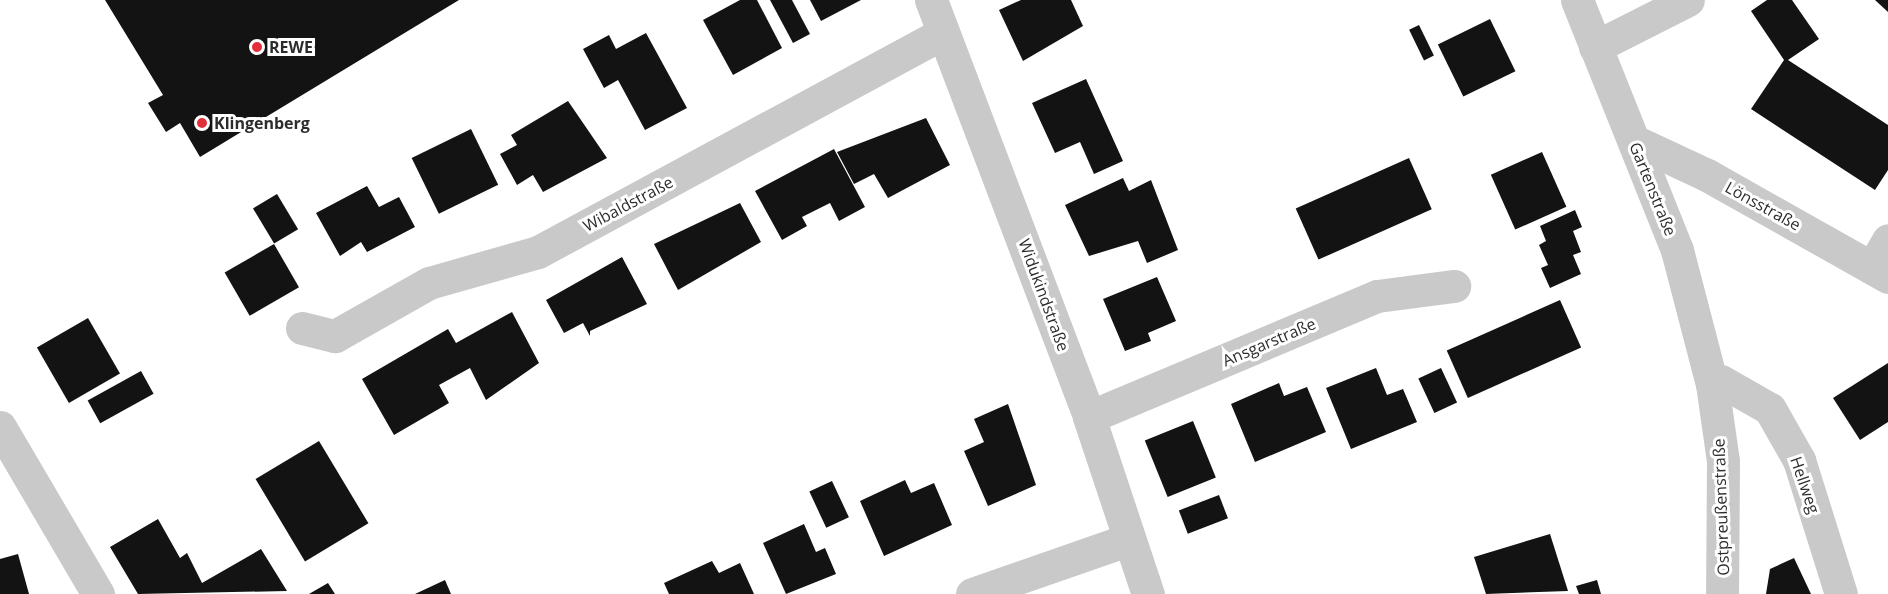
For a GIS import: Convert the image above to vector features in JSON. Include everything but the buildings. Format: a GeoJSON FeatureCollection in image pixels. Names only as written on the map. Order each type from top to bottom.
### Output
{"type":"FeatureCollection","features":[{"type":"Feature","properties":{"kind":"street","name":"Widukindstraße"},"geometry":{"type":"LineString","coordinates":[[932,0],[942,34],[1089,417],[1127,540],[1148,594]]}},
{"type":"Feature","properties":{"kind":"street","name":"Gartenstraße"},"geometry":{"type":"LineString","coordinates":[[1577,0],[1677,250],[1712,384]]}},
{"type":"Feature","properties":{"kind":"street"},"geometry":{"type":"LineString","coordinates":[[1595,47],[1688,0]]}},
{"type":"Feature","properties":{"kind":"street","name":"Wibaldstraße"},"geometry":{"type":"LineString","coordinates":[[302,328],[335,336],[429,282],[538,252],[942,34]]}},
{"type":"Feature","properties":{"kind":"street","name":"Lönsstraße"},"geometry":{"type":"LineString","coordinates":[[1634,141],[1883,262]]}},
{"type":"Feature","properties":{"kind":"street","name":"Ansgarstraße"},"geometry":{"type":"LineString","coordinates":[[1089,417],[1377,296],[1454,286]]}},
{"type":"Feature","properties":{"kind":"street","name":"Hellweg"},"geometry":{"type":"LineString","coordinates":[[1712,384],[1721,381],[1770,409],[1799,460],[1841,594]]}},
{"type":"Feature","properties":{"kind":"street","name":"Ostpreußenstraße"},"geometry":{"type":"LineString","coordinates":[[1712,384],[1723,460],[1722,594]]}},
{"type":"Feature","properties":{"kind":"street"},"geometry":{"type":"LineString","coordinates":[[0,427],[98,594]]}},
{"type":"Feature","properties":{"kind":"street"},"geometry":{"type":"LineString","coordinates":[[972,594],[1127,540]]}},
{"type":"Feature","properties":{"kind":"place","name":"REWE"},"geometry":{"type":"Point","coordinates":[257,47]}},
{"type":"Feature","properties":{"kind":"place","name":"Klingenberg"},"geometry":{"type":"Point","coordinates":[202,123]}}]}
